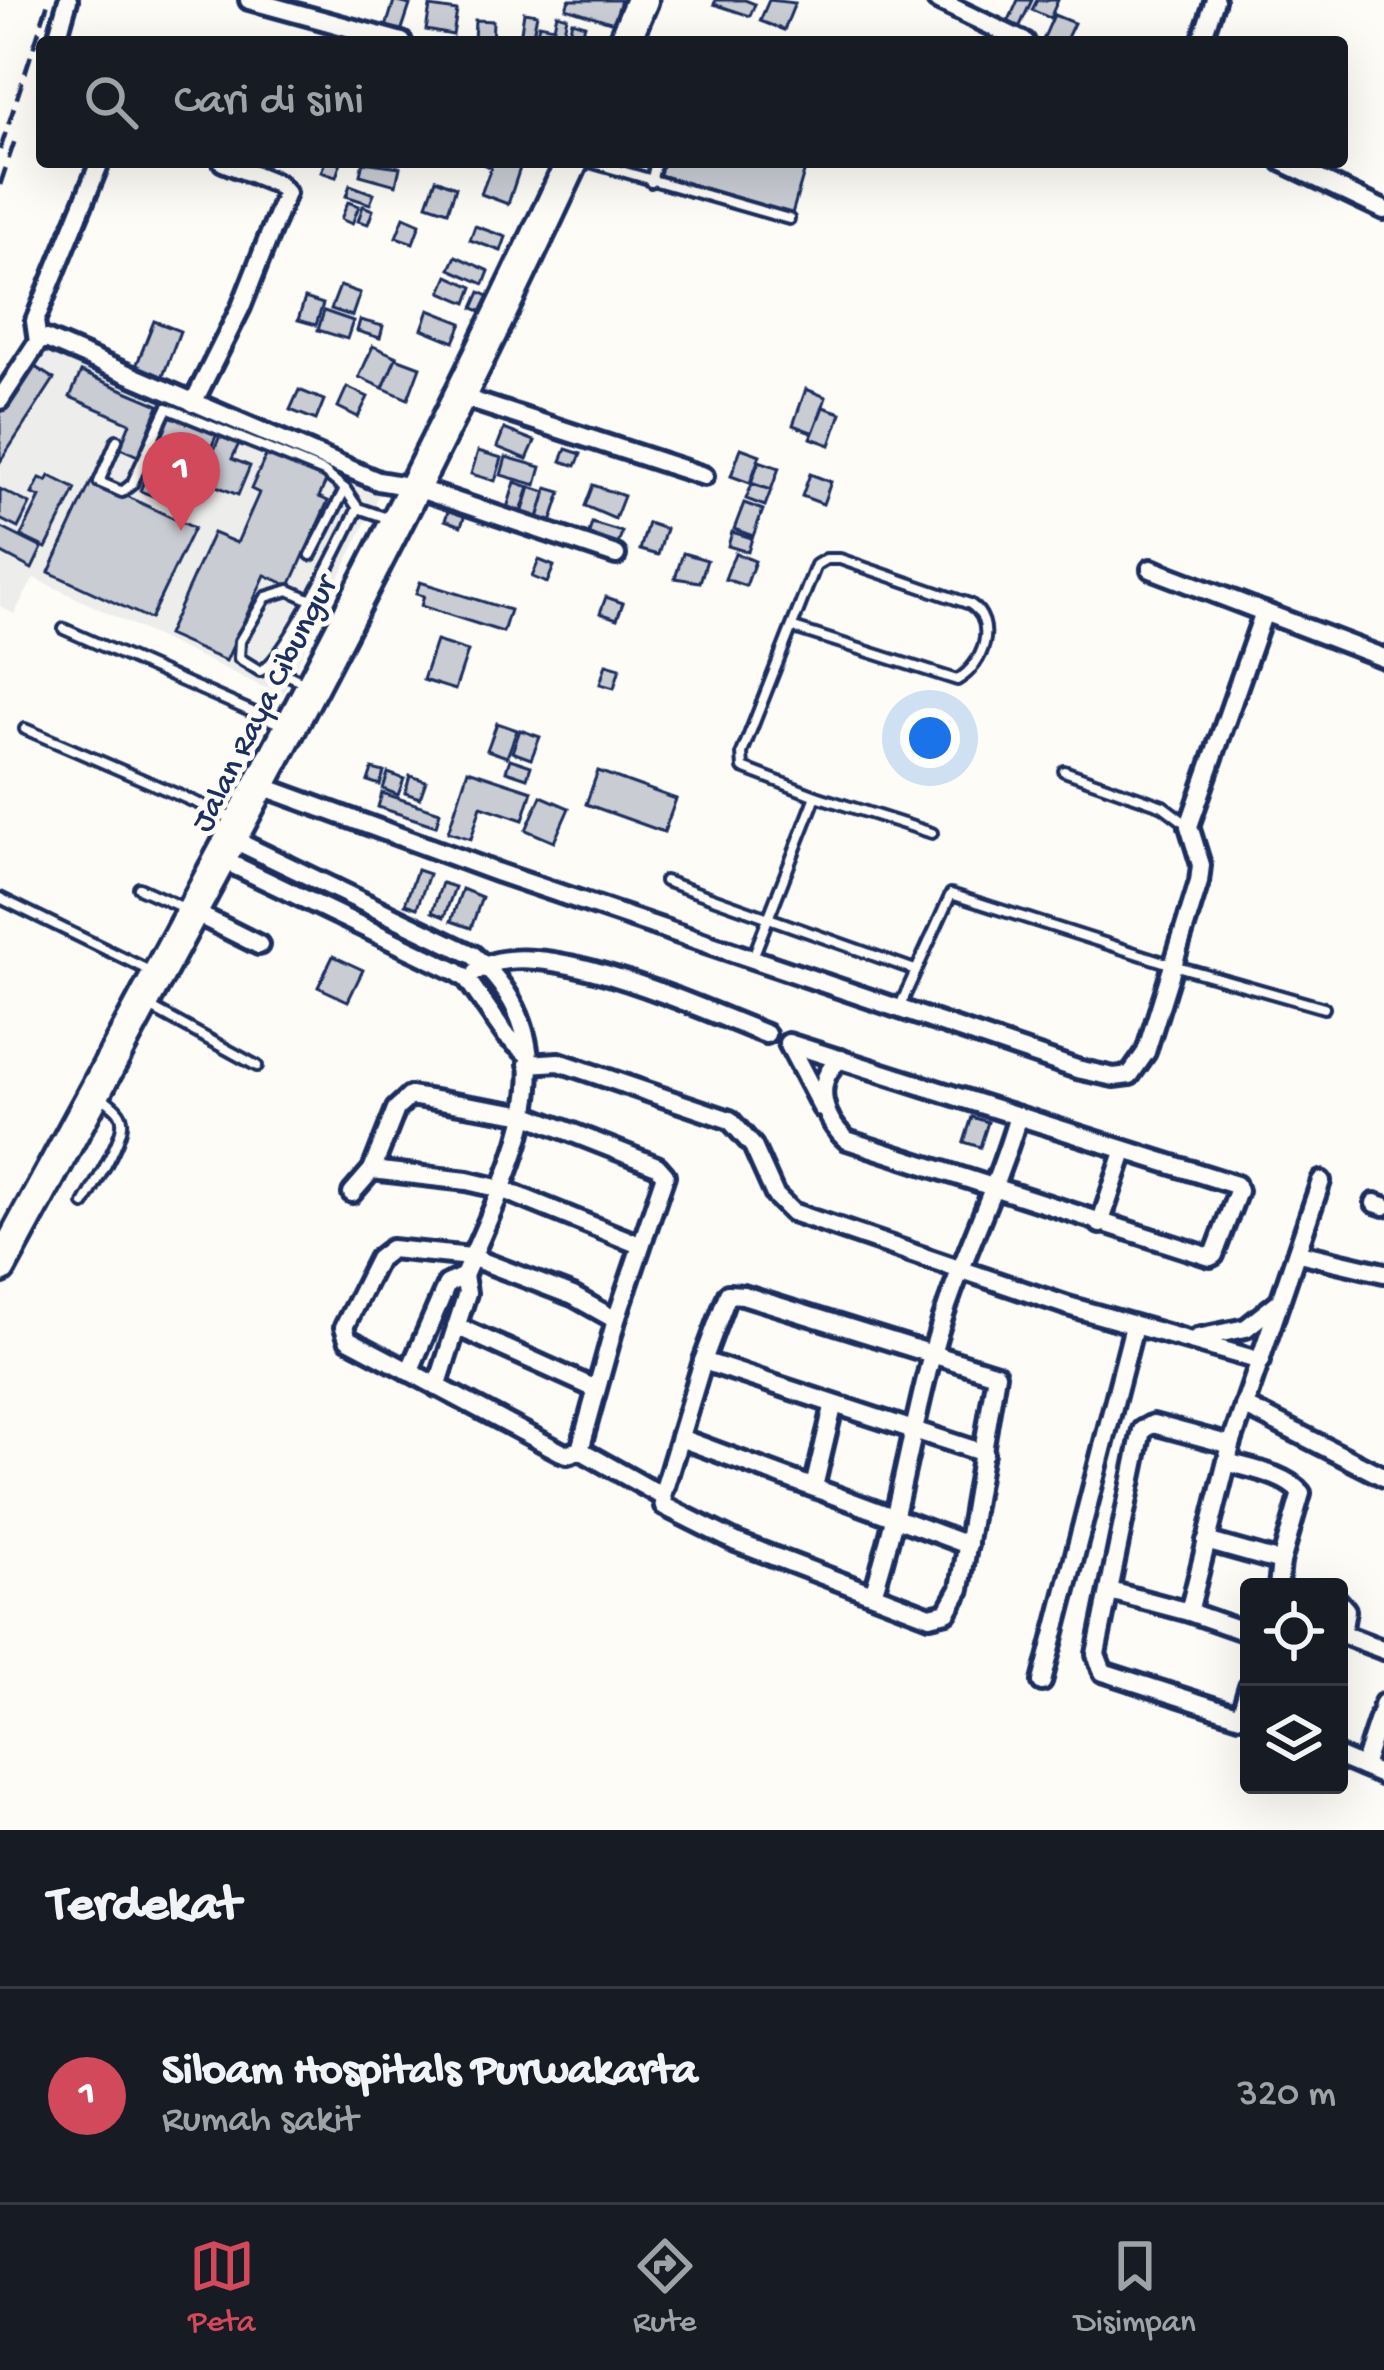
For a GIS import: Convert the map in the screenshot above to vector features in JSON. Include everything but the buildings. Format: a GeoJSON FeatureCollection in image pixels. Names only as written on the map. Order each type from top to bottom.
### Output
{"type":"FeatureCollection","features":[{"type":"Feature","properties":{"kind":"highway"},"geometry":{"type":"LineString","coordinates":[[627,36],[642,0]]}},
{"type":"Feature","properties":{"kind":"highway","name":"Jalan Raya Cibungur"},"geometry":{"type":"LineString","coordinates":[[0,1267],[260,785],[569,168]]}},
{"type":"Feature","properties":{"kind":"street"},"geometry":{"type":"LineString","coordinates":[[58,36],[68,0]]}},
{"type":"Feature","properties":{"kind":"street"},"geometry":{"type":"LineString","coordinates":[[249,0],[380,36]]}},
{"type":"Feature","properties":{"kind":"street"},"geometry":{"type":"LineString","coordinates":[[938,0],[1013,36]]}},
{"type":"Feature","properties":{"kind":"street"},"geometry":{"type":"LineString","coordinates":[[1203,36],[1215,0]]}},
{"type":"Feature","properties":{"kind":"street"},"geometry":{"type":"LineString","coordinates":[[0,400],[38,343],[35,321],[98,168]]}},
{"type":"Feature","properties":{"kind":"street"},"geometry":{"type":"LineString","coordinates":[[193,403],[241,307],[286,193],[278,184],[239,168]]}},
{"type":"Feature","properties":{"kind":"street"},"geometry":{"type":"LineString","coordinates":[[1296,168],[1384,210]]}},
{"type":"Feature","properties":{"kind":"street"},"geometry":{"type":"LineString","coordinates":[[38,343],[52,340],[378,481],[413,487],[616,555]]}},
{"type":"Feature","properties":{"kind":"street"},"geometry":{"type":"LineString","coordinates":[[458,396],[704,476]]}},
{"type":"Feature","properties":{"kind":"street"},"geometry":{"type":"LineString","coordinates":[[1151,569],[1384,658]]}},
{"type":"Feature","properties":{"kind":"street"},"geometry":{"type":"LineString","coordinates":[[260,785],[499,873],[1077,1069],[1114,1077],[1130,1075],[1146,1052],[1199,882],[1201,866],[1190,826],[1264,612]]}},
{"type":"Feature","properties":{"kind":"street"},"geometry":{"type":"LineString","coordinates":[[230,839],[473,955],[521,1016],[529,1039],[527,1115],[464,1276],[467,1293],[437,1387]]}},
{"type":"Feature","properties":{"kind":"street"},"geometry":{"type":"LineString","coordinates":[[230,839],[370,930],[467,979],[527,1059],[560,1062],[730,1120],[753,1146],[783,1206],[1134,1327],[1261,1361]]}},
{"type":"Feature","properties":{"kind":"street"},"geometry":{"type":"LineString","coordinates":[[370,930],[381,910]]}},
{"type":"Feature","properties":{"kind":"street"},"geometry":{"type":"LineString","coordinates":[[193,912],[259,945]]}},
{"type":"Feature","properties":{"kind":"street"},"geometry":{"type":"LineString","coordinates":[[467,979],[485,965],[537,957],[584,968],[766,1034]]}},
{"type":"Feature","properties":{"kind":"street"},"geometry":{"type":"LineString","coordinates":[[788,1043],[841,1059],[1236,1185],[1238,1191],[1215,1252],[1210,1257],[1100,1224],[847,1140],[830,1123],[788,1043]]}},
{"type":"Feature","properties":{"kind":"street"},"geometry":{"type":"LineString","coordinates":[[822,1108],[829,1073],[841,1059]]}},
{"type":"Feature","properties":{"kind":"street"},"geometry":{"type":"LineString","coordinates":[[352,1193],[372,1170],[396,1109],[410,1096],[527,1115],[662,1170],[662,1188],[616,1320],[580,1450]]}},
{"type":"Feature","properties":{"kind":"street"},"geometry":{"type":"LineString","coordinates":[[873,1594],[895,1519],[932,1352],[1018,1116]]}},
{"type":"Feature","properties":{"kind":"street"},"geometry":{"type":"LineString","coordinates":[[1100,1224],[1124,1152]]}},
{"type":"Feature","properties":{"kind":"street"},"geometry":{"type":"LineString","coordinates":[[372,1170],[467,1180],[501,1189],[640,1245]]}},
{"type":"Feature","properties":{"kind":"street"},"geometry":{"type":"LineString","coordinates":[[1189,1612],[1229,1453],[1321,1181]]}},
{"type":"Feature","properties":{"kind":"street"},"geometry":{"type":"LineString","coordinates":[[616,1320],[573,1296],[471,1257],[391,1249],[378,1258],[344,1334],[561,1452],[580,1450],[662,1496],[670,1511],[776,1558],[930,1616],[940,1616],[953,1605],[960,1589],[996,1374],[733,1293],[723,1302],[662,1496]]}},
{"type":"Feature","properties":{"kind":"street"},"geometry":{"type":"LineString","coordinates":[[1299,1252],[1384,1273]]}},
{"type":"Feature","properties":{"kind":"street"},"geometry":{"type":"LineString","coordinates":[[409,1372],[447,1284],[464,1276]]}},
{"type":"Feature","properties":{"kind":"street"},"geometry":{"type":"LineString","coordinates":[[1180,1339],[1231,1333],[1259,1319],[1281,1300]]}},
{"type":"Feature","properties":{"kind":"street"},"geometry":{"type":"LineString","coordinates":[[456,1326],[596,1389]]}},
{"type":"Feature","properties":{"kind":"street"},"geometry":{"type":"LineString","coordinates":[[1042,1682],[1134,1327]]}},
{"type":"Feature","properties":{"kind":"street"},"geometry":{"type":"LineString","coordinates":[[703,1361],[984,1453]]}},
{"type":"Feature","properties":{"kind":"street"},"geometry":{"type":"LineString","coordinates":[[1244,1406],[1384,1477]]}},
{"type":"Feature","properties":{"kind":"street"},"geometry":{"type":"LineString","coordinates":[[814,1487],[833,1407]]}},
{"type":"Feature","properties":{"kind":"street"},"geometry":{"type":"LineString","coordinates":[[1240,1717],[1103,1672],[1096,1654],[1142,1430],[1154,1424],[1229,1453],[1301,1493],[1281,1562],[1282,1578]]}},
{"type":"Feature","properties":{"kind":"street"},"geometry":{"type":"LineString","coordinates":[[680,1438],[968,1546]]}},
{"type":"Feature","properties":{"kind":"street"},"geometry":{"type":"LineString","coordinates":[[1206,1541],[1281,1562]]}},
{"type":"Feature","properties":{"kind":"street"},"geometry":{"type":"LineString","coordinates":[[1110,1591],[1240,1630]]}},
{"type":"Feature","properties":{"kind":"street"},"geometry":{"type":"LineString","coordinates":[[1348,1641],[1384,1650]]}},
{"type":"Feature","properties":{"kind":"street"},"geometry":{"type":"LineString","coordinates":[[1363,1767],[1384,1703]]}},
{"type":"Feature","properties":{"kind":"street"},"geometry":{"type":"LineString","coordinates":[[1348,1761],[1384,1775]]}},
{"type":"Feature","properties":{"kind":"lane"},"geometry":{"type":"LineString","coordinates":[[608,168],[789,219]]}},
{"type":"Feature","properties":{"kind":"lane"},"geometry":{"type":"LineString","coordinates":[[651,182],[654,168]]}},
{"type":"Feature","properties":{"kind":"lane"},"geometry":{"type":"LineString","coordinates":[[117,440],[99,482],[122,492],[132,484],[167,408],[324,472],[358,508],[394,521]]}},
{"type":"Feature","properties":{"kind":"lane"},"geometry":{"type":"LineString","coordinates":[[311,555],[345,489]]}},
{"type":"Feature","properties":{"kind":"lane"},"geometry":{"type":"LineString","coordinates":[[311,600],[282,590],[266,597],[240,640],[239,658],[260,671],[274,662],[311,600],[358,508]]}},
{"type":"Feature","properties":{"kind":"lane"},"geometry":{"type":"LineString","coordinates":[[794,628],[957,680],[973,667],[984,644],[987,625],[983,613],[970,604],[840,559],[826,559],[816,565],[742,753],[743,768],[932,833]]}},
{"type":"Feature","properties":{"kind":"lane"},"geometry":{"type":"LineString","coordinates":[[64,629],[289,728]]}},
{"type":"Feature","properties":{"kind":"lane"},"geometry":{"type":"LineString","coordinates":[[274,662],[282,672],[310,686]]}},
{"type":"Feature","properties":{"kind":"lane"},"geometry":{"type":"LineString","coordinates":[[25,729],[230,839]]}},
{"type":"Feature","properties":{"kind":"lane"},"geometry":{"type":"LineString","coordinates":[[1064,771],[1163,806],[1190,826]]}},
{"type":"Feature","properties":{"kind":"lane"},"geometry":{"type":"LineString","coordinates":[[752,959],[816,796]]}},
{"type":"Feature","properties":{"kind":"lane"},"geometry":{"type":"LineString","coordinates":[[665,880],[915,970]]}},
{"type":"Feature","properties":{"kind":"lane"},"geometry":{"type":"LineString","coordinates":[[140,888],[193,912]]}},
{"type":"Feature","properties":{"kind":"lane"},"geometry":{"type":"LineString","coordinates":[[899,1008],[951,894],[1324,1008]]}},
{"type":"Feature","properties":{"kind":"lane"},"geometry":{"type":"LineString","coordinates":[[0,898],[157,975]]}},
{"type":"Feature","properties":{"kind":"lane"},"geometry":{"type":"LineString","coordinates":[[142,1003],[257,1066]]}},
{"type":"Feature","properties":{"kind":"lane"},"geometry":{"type":"LineString","coordinates":[[84,1204],[123,1120],[96,1092]]}},
{"type":"Feature","properties":{"kind":"shaded area"},"geometry":{"type":"Polygon","coordinates":[[[39,342],[381,491],[282,696],[34,578],[14,614],[0,606],[0,404],[39,342]]]}},
{"type":"Feature","properties":{"kind":"railway"},"geometry":{"type":"LineString","coordinates":[[37,36],[49,0]]}},
{"type":"Feature","properties":{"kind":"railway"},"geometry":{"type":"LineString","coordinates":[[0,150],[36,40]]}},
{"type":"Feature","properties":{"kind":"railway"},"geometry":{"type":"LineString","coordinates":[[0,185],[17,134]]}},
{"type":"Feature","properties":{"kind":"place","name":"Siloam Hospitals Purwakarta"},"geometry":{"type":"Point","coordinates":[181,531]}}]}
